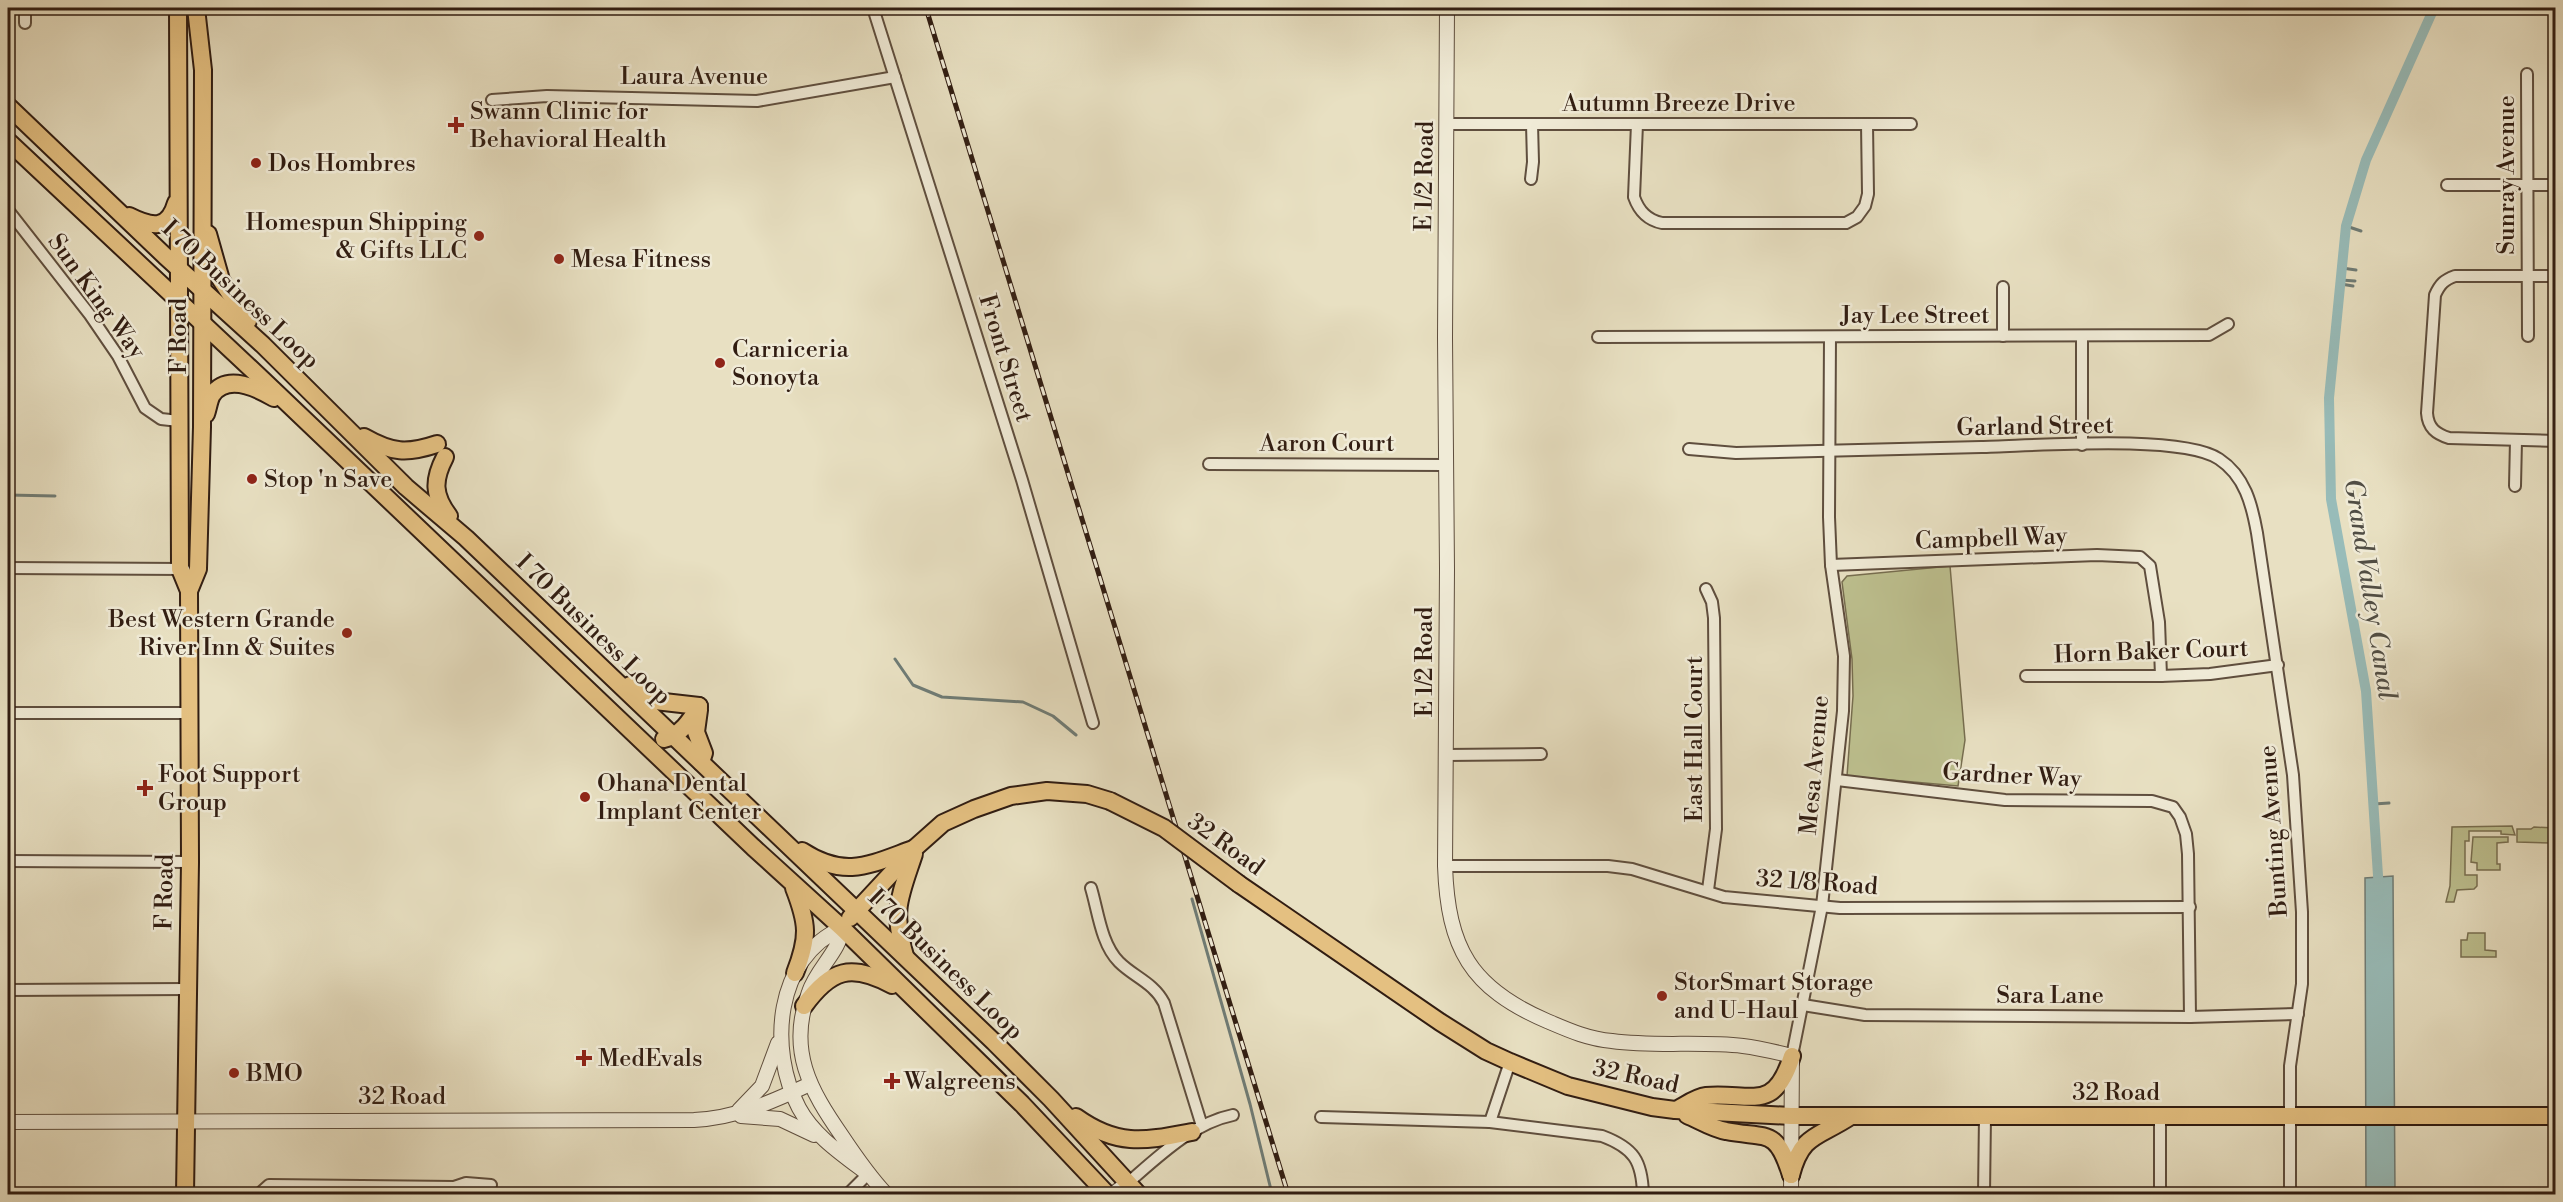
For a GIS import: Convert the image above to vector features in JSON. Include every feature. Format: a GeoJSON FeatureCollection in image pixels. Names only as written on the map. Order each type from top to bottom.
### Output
{"type":"FeatureCollection","features":[{"type":"Feature","properties":{"kind":"main road","name":"F Road"},"geometry":{"type":"LineString","coordinates":[[178,8],[180,569],[189,591],[190,862],[184,1120],[185,1194]]}},
{"type":"Feature","properties":{"kind":"main road","name":"F Road"},"geometry":{"type":"LineString","coordinates":[[189,591],[198,569],[202,428],[203,70],[196,8]]}},
{"type":"Feature","properties":{"kind":"main road","name":"I 70 Business Loop"},"geometry":{"type":"LineString","coordinates":[[8,106],[201,290],[263,345],[406,487],[466,538],[857,911],[1051,1099],[1133,1188]]}},
{"type":"Feature","properties":{"kind":"main road","name":"I 70 Business Loop"},"geometry":{"type":"LineString","coordinates":[[8,141],[842,928],[1022,1104],[1107,1194]]}},
{"type":"Feature","properties":{"kind":"main road"},"geometry":{"type":"LineString","coordinates":[[118,211],[146,224],[155,225],[170,218],[177,199]]}},
{"type":"Feature","properties":{"kind":"main road"},"geometry":{"type":"LineString","coordinates":[[202,202],[211,250],[221,280],[263,345]]}},
{"type":"Feature","properties":{"kind":"main road"},"geometry":{"type":"LineString","coordinates":[[202,428],[212,395],[226,386],[235,384],[244,384],[262,391],[306,422]]}},
{"type":"Feature","properties":{"kind":"main road"},"geometry":{"type":"LineString","coordinates":[[336,418],[381,447],[409,451],[441,450],[435,489],[443,508],[466,538]]}},
{"type":"Feature","properties":{"kind":"main road"},"geometry":{"type":"LineString","coordinates":[[569,638],[645,697],[666,703],[699,706]]}},
{"type":"Feature","properties":{"kind":"main road"},"geometry":{"type":"LineString","coordinates":[[646,744],[673,737],[682,730],[699,706]]}},
{"type":"Feature","properties":{"kind":"main road"},"geometry":{"type":"LineString","coordinates":[[699,706],[696,732],[704,753],[701,762]]}},
{"type":"Feature","properties":{"kind":"main road","name":"32 Road"},"geometry":{"type":"LineString","coordinates":[[842,928],[916,848],[943,823],[1011,796],[1047,790],[1068,791],[1110,801],[1164,828],[1239,884],[1486,1051],[1560,1083],[1599,1095],[1675,1110],[1791,1116],[2556,1116]]}},
{"type":"Feature","properties":{"kind":"main road"},"geometry":{"type":"LineString","coordinates":[[769,829],[823,862],[843,868],[863,867],[916,848]]}},
{"type":"Feature","properties":{"kind":"main road"},"geometry":{"type":"LineString","coordinates":[[905,958],[897,928],[897,906],[916,848]]}},
{"type":"Feature","properties":{"kind":"main road"},"geometry":{"type":"LineString","coordinates":[[793,884],[806,927],[805,945],[795,973]]}},
{"type":"Feature","properties":{"kind":"main road"},"geometry":{"type":"LineString","coordinates":[[804,1006],[827,980],[838,974],[852,971],[877,977],[918,1003]]}},
{"type":"Feature","properties":{"kind":"main road"},"geometry":{"type":"LineString","coordinates":[[1675,1110],[1704,1096],[1748,1098],[1772,1092],[1785,1077],[1792,1056]]}},
{"type":"Feature","properties":{"kind":"main road"},"geometry":{"type":"LineString","coordinates":[[1051,1099],[1085,1123],[1119,1139],[1143,1140],[1197,1129]]}},
{"type":"Feature","properties":{"kind":"main road"},"geometry":{"type":"LineString","coordinates":[[1675,1110],[1724,1131],[1762,1134],[1770,1138],[1781,1149],[1791,1175]]}},
{"type":"Feature","properties":{"kind":"main road"},"geometry":{"type":"LineString","coordinates":[[1791,1175],[1795,1157],[1803,1144],[1851,1116]]}},
{"type":"Feature","properties":{"kind":"street"},"geometry":{"type":"LineString","coordinates":[[25,8],[25,23]]}},
{"type":"Feature","properties":{"kind":"street","name":"Front Street"},"geometry":{"type":"LineString","coordinates":[[873,8],[1022,480],[1093,723]]}},
{"type":"Feature","properties":{"kind":"street","name":"E 1/2 Road"},"geometry":{"type":"LineString","coordinates":[[1447,8],[1445,866],[1449,912],[1459,947],[1470,966],[1483,981],[1516,1006],[1572,1032],[1599,1040],[1742,1046],[1792,1056]]}},
{"type":"Feature","properties":{"kind":"street","name":"Sunray Avenue"},"geometry":{"type":"LineString","coordinates":[[2527,74],[2528,336]]}},
{"type":"Feature","properties":{"kind":"street","name":"Laura Avenue"},"geometry":{"type":"LineString","coordinates":[[492,100],[547,96],[757,101],[895,77]]}},
{"type":"Feature","properties":{"kind":"street","name":"Autumn Breeze Drive"},"geometry":{"type":"LineString","coordinates":[[1447,124],[1911,124]]}},
{"type":"Feature","properties":{"kind":"street"},"geometry":{"type":"LineString","coordinates":[[1531,179],[1532,124]]}},
{"type":"Feature","properties":{"kind":"street"},"geometry":{"type":"LineString","coordinates":[[1637,124],[1634,197],[1637,208],[1650,220],[1662,223],[1790,224],[1846,223],[1857,217],[1865,207],[1868,194],[1867,124]]}},
{"type":"Feature","properties":{"kind":"street"},"geometry":{"type":"LineString","coordinates":[[2447,185],[2556,185]]}},
{"type":"Feature","properties":{"kind":"street","name":"Sun King Way"},"geometry":{"type":"LineString","coordinates":[[8,210],[90,315],[129,376],[145,408],[161,419],[179,421]]}},
{"type":"Feature","properties":{"kind":"street"},"geometry":{"type":"LineString","coordinates":[[2556,276],[2455,276],[2445,279],[2435,295],[2427,413],[2432,428],[2438,435],[2449,438],[2556,441]]}},
{"type":"Feature","properties":{"kind":"street"},"geometry":{"type":"LineString","coordinates":[[2003,287],[2003,336]]}},
{"type":"Feature","properties":{"kind":"street","name":"Jay Lee Street"},"geometry":{"type":"LineString","coordinates":[[1598,337],[2209,336],[2228,324]]}},
{"type":"Feature","properties":{"kind":"street"},"geometry":{"type":"LineString","coordinates":[[2082,336],[2082,445]]}},
{"type":"Feature","properties":{"kind":"street","name":"Mesa Avenue"},"geometry":{"type":"LineString","coordinates":[[1791,1194],[1792,1056],[1822,906],[1844,711],[1844,656],[1831,565],[1830,337]]}},
{"type":"Feature","properties":{"kind":"street"},"geometry":{"type":"LineString","coordinates":[[2515,486],[2516,440]]}},
{"type":"Feature","properties":{"kind":"street","name":"Garland Street"},"geometry":{"type":"LineString","coordinates":[[1689,449],[1736,453],[2159,445],[2197,450],[2218,459],[2234,471]]}},
{"type":"Feature","properties":{"kind":"street","name":"Aaron Court"},"geometry":{"type":"LineString","coordinates":[[1209,464],[1445,465]]}},
{"type":"Feature","properties":{"kind":"street","name":"Bunting Avenue"},"geometry":{"type":"LineString","coordinates":[[2234,471],[2251,499],[2293,775],[2302,912],[2302,984],[2290,1066],[2290,1194]]}},
{"type":"Feature","properties":{"kind":"street","name":"Campbell Way"},"geometry":{"type":"LineString","coordinates":[[1831,565],[2097,555],[2140,557],[2150,566],[2159,621],[2161,676]]}},
{"type":"Feature","properties":{"kind":"street"},"geometry":{"type":"LineString","coordinates":[[8,568],[198,569]]}},
{"type":"Feature","properties":{"kind":"street","name":"East Hall Court"},"geometry":{"type":"LineString","coordinates":[[1706,589],[1712,602],[1714,618],[1716,829],[1708,891]]}},
{"type":"Feature","properties":{"kind":"street","name":"Horn Baker Court"},"geometry":{"type":"LineString","coordinates":[[2026,676],[2210,674],[2278,665]]}},
{"type":"Feature","properties":{"kind":"street"},"geometry":{"type":"LineString","coordinates":[[8,713],[189,712]]}},
{"type":"Feature","properties":{"kind":"street"},"geometry":{"type":"LineString","coordinates":[[1446,755],[1541,754]]}},
{"type":"Feature","properties":{"kind":"street","name":"Gardner Way"},"geometry":{"type":"LineString","coordinates":[[1837,780],[2005,800],[2152,801],[2173,807],[2180,817],[2186,834],[2190,907]]}},
{"type":"Feature","properties":{"kind":"street"},"geometry":{"type":"LineString","coordinates":[[8,861],[190,862]]}},
{"type":"Feature","properties":{"kind":"street","name":"32 1/8 Road"},"geometry":{"type":"LineString","coordinates":[[1445,866],[1608,866],[1632,869],[1724,897],[1822,906],[2190,907]]}},
{"type":"Feature","properties":{"kind":"street"},"geometry":{"type":"LineString","coordinates":[[1091,888],[1111,952],[1128,970],[1159,993],[1164,1003],[1197,1129]]}},
{"type":"Feature","properties":{"kind":"street"},"geometry":{"type":"LineString","coordinates":[[2190,907],[2190,1017]]}},
{"type":"Feature","properties":{"kind":"street","name":"32 Road"},"geometry":{"type":"LineString","coordinates":[[842,928],[820,939],[795,973],[784,1001],[781,1032],[783,1062],[792,1092],[809,1123],[829,1144],[868,1174]]}},
{"type":"Feature","properties":{"kind":"street","name":"32 Road"},"geometry":{"type":"LineString","coordinates":[[842,928],[841,939],[818,970],[804,1006],[801,1045],[810,1084],[827,1116],[868,1174],[886,1194]]}},
{"type":"Feature","properties":{"kind":"street"},"geometry":{"type":"LineString","coordinates":[[8,990],[186,989]]}},
{"type":"Feature","properties":{"kind":"street","name":"Sara Lane"},"geometry":{"type":"LineString","coordinates":[[1803,1005],[1865,1016],[2190,1017],[2298,1014]]}},
{"type":"Feature","properties":{"kind":"street"},"geometry":{"type":"LineString","coordinates":[[733,1116],[762,1086],[772,1065],[781,1032]]}},
{"type":"Feature","properties":{"kind":"street"},"geometry":{"type":"LineString","coordinates":[[1490,1122],[1510,1062]]}},
{"type":"Feature","properties":{"kind":"street","name":"32 Road"},"geometry":{"type":"LineString","coordinates":[[8,1122],[694,1120],[733,1116],[810,1084]]}},
{"type":"Feature","properties":{"kind":"street"},"geometry":{"type":"LineString","coordinates":[[1113,1194],[1133,1188],[1197,1129],[1233,1114]]}},
{"type":"Feature","properties":{"kind":"street"},"geometry":{"type":"LineString","coordinates":[[733,1116],[780,1119],[799,1126],[829,1144]]}},
{"type":"Feature","properties":{"kind":"street"},"geometry":{"type":"LineString","coordinates":[[1984,1194],[1985,1116]]}},
{"type":"Feature","properties":{"kind":"street"},"geometry":{"type":"LineString","coordinates":[[2160,1116],[2160,1194]]}},
{"type":"Feature","properties":{"kind":"street"},"geometry":{"type":"LineString","coordinates":[[1321,1117],[1490,1122],[1602,1136],[1619,1143],[1633,1154],[1641,1168],[1643,1194]]}},
{"type":"Feature","properties":{"kind":"street"},"geometry":{"type":"LineString","coordinates":[[848,1194],[868,1174]]}},
{"type":"Feature","properties":{"kind":"street"},"geometry":{"type":"LineString","coordinates":[[259,1194],[269,1185],[454,1191],[466,1183],[490,1185]]}},
{"type":"Feature","properties":{"kind":"green space"},"geometry":{"type":"Polygon","coordinates":[[[1950,566],[1965,740],[1958,786],[1847,776],[1853,696],[1852,659],[1842,582],[1847,576],[1950,566]]]}},
{"type":"Feature","properties":{"kind":"green space"},"geometry":{"type":"Polygon","coordinates":[[[2512,826],[2515,835],[2501,834],[2501,831],[2469,831],[2469,841],[2465,841],[2465,875],[2477,875],[2477,886],[2474,889],[2457,890],[2454,902],[2446,902],[2450,886],[2452,827],[2512,826]]]}},
{"type":"Feature","properties":{"kind":"green space"},"geometry":{"type":"Polygon","coordinates":[[[2555,828],[2555,868],[2551,843],[2517,842],[2517,829],[2555,828]]]}},
{"type":"Feature","properties":{"kind":"green space"},"geometry":{"type":"Polygon","coordinates":[[[2473,837],[2508,837],[2508,842],[2497,843],[2497,864],[2500,864],[2500,870],[2477,870],[2477,863],[2471,862],[2473,837]]]}},
{"type":"Feature","properties":{"kind":"green space"},"geometry":{"type":"Polygon","coordinates":[[[2468,933],[2485,933],[2485,950],[2496,951],[2496,957],[2461,957],[2461,940],[2467,940],[2468,933]]]}},
{"type":"Feature","properties":{"kind":"water"},"geometry":{"type":"Polygon","coordinates":[[[2393,876],[2395,1194],[2366,1194],[2365,878],[2393,876]]]}},
{"type":"Feature","properties":{"kind":"waterway","name":"Grand Valley Canal"},"geometry":{"type":"LineString","coordinates":[[2379,891],[2366,691],[2331,499],[2329,398],[2346,226],[2366,160],[2434,8]]}},
{"type":"Feature","properties":{"kind":"waterway"},"geometry":{"type":"LineString","coordinates":[[2346,226],[2361,231]]}},
{"type":"Feature","properties":{"kind":"waterway"},"geometry":{"type":"LineString","coordinates":[[2342,268],[2356,270]]}},
{"type":"Feature","properties":{"kind":"waterway"},"geometry":{"type":"LineString","coordinates":[[2341,280],[2355,281]]}},
{"type":"Feature","properties":{"kind":"waterway"},"geometry":{"type":"LineString","coordinates":[[2341,284],[2353,286]]}},
{"type":"Feature","properties":{"kind":"waterway"},"geometry":{"type":"LineString","coordinates":[[8,495],[55,496]]}},
{"type":"Feature","properties":{"kind":"waterway"},"geometry":{"type":"LineString","coordinates":[[895,659],[913,685],[942,697],[1023,702],[1053,716],[1076,735]]}},
{"type":"Feature","properties":{"kind":"waterway"},"geometry":{"type":"LineString","coordinates":[[2374,804],[2389,803]]}},
{"type":"Feature","properties":{"kind":"waterway"},"geometry":{"type":"LineString","coordinates":[[1192,899],[1250,1104],[1272,1194]]}},
{"type":"Feature","properties":{"kind":"railway"},"geometry":{"type":"LineString","coordinates":[[926,8],[1288,1194]]}},
{"type":"Feature","properties":{"kind":"place","name":"Swann Clinic for Behavioral Health"},"geometry":{"type":"Point","coordinates":[456,125]}},
{"type":"Feature","properties":{"kind":"place","name":"Dos Hombres"},"geometry":{"type":"Point","coordinates":[256,163]}},
{"type":"Feature","properties":{"kind":"place","name":"Homespun Shipping & Gifts LLC"},"geometry":{"type":"Point","coordinates":[479,236]}},
{"type":"Feature","properties":{"kind":"place","name":"Mesa Fitness"},"geometry":{"type":"Point","coordinates":[559,259]}},
{"type":"Feature","properties":{"kind":"place","name":"Carniceria Sonoyta"},"geometry":{"type":"Point","coordinates":[720,363]}},
{"type":"Feature","properties":{"kind":"place","name":"Stop 'n Save"},"geometry":{"type":"Point","coordinates":[252,479]}},
{"type":"Feature","properties":{"kind":"place","name":"Best Western Grande River Inn & Suites"},"geometry":{"type":"Point","coordinates":[347,633]}},
{"type":"Feature","properties":{"kind":"place","name":"Foot Support Group"},"geometry":{"type":"Point","coordinates":[145,788]}},
{"type":"Feature","properties":{"kind":"place","name":"Ohana Dental Implant Center"},"geometry":{"type":"Point","coordinates":[585,797]}},
{"type":"Feature","properties":{"kind":"place","name":"StorSmart Storage and U-Haul"},"geometry":{"type":"Point","coordinates":[1662,996]}},
{"type":"Feature","properties":{"kind":"place","name":"MedEvals"},"geometry":{"type":"Point","coordinates":[584,1058]}},
{"type":"Feature","properties":{"kind":"place","name":"BMO"},"geometry":{"type":"Point","coordinates":[234,1073]}},
{"type":"Feature","properties":{"kind":"place","name":"Walgreens"},"geometry":{"type":"Point","coordinates":[892,1081]}}]}
